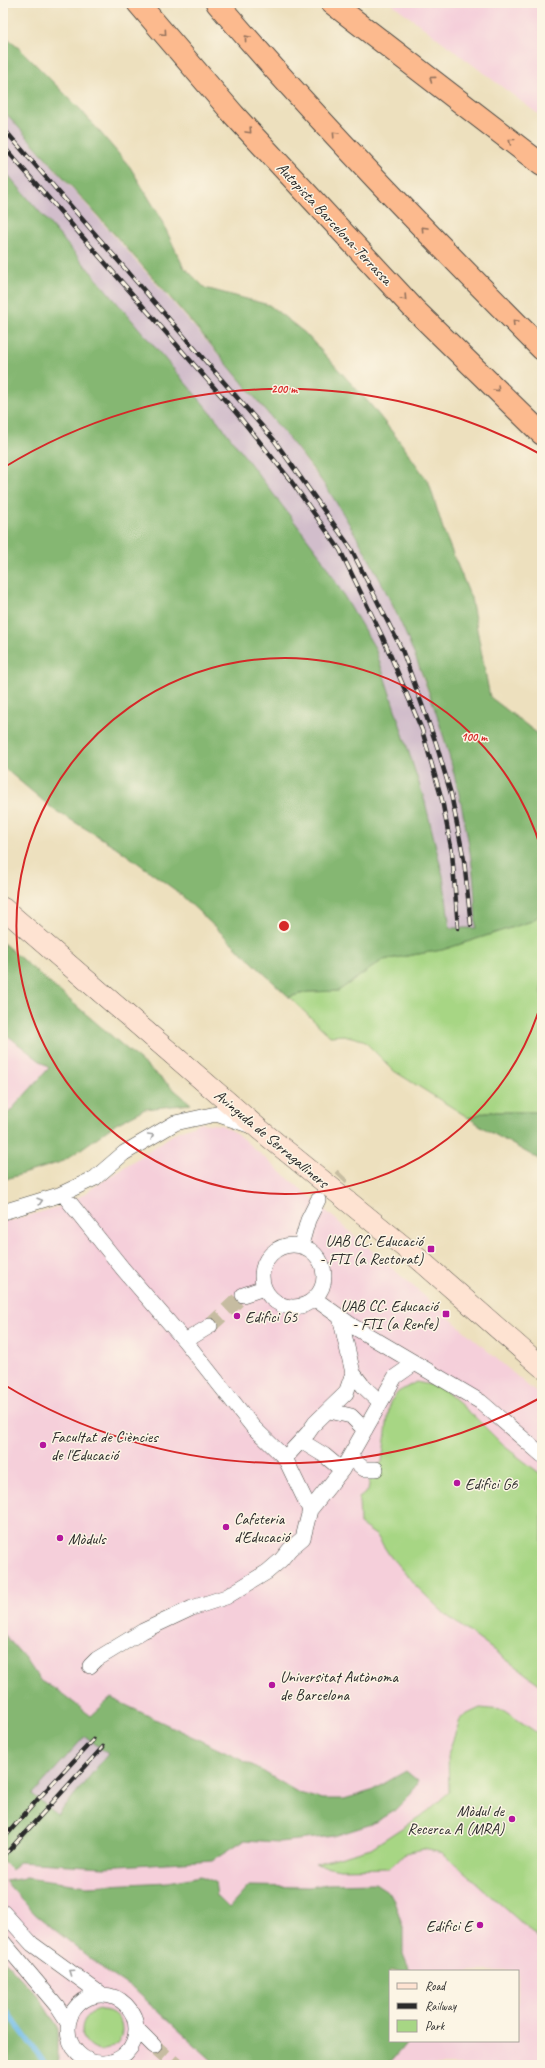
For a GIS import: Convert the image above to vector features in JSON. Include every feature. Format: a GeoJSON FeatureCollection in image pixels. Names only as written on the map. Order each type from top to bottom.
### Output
{"type":"FeatureCollection","features":[{"type":"Feature","properties":{"kind":"highway","name":"Autopista Barcelona-Terrassa"},"geometry":{"type":"LineString","coordinates":[[138,3],[234,115],[408,302],[542,434]]}},
{"type":"Feature","properties":{"kind":"highway"},"geometry":{"type":"LineString","coordinates":[[217,3],[276,72],[452,258],[542,349]]}},
{"type":"Feature","properties":{"kind":"highway"},"geometry":{"type":"LineString","coordinates":[[332,3],[542,165]]}},
{"type":"Feature","properties":{"kind":"street","name":"Avinguda de Serragalliners"},"geometry":{"type":"LineString","coordinates":[[3,908],[259,1129],[420,1260],[542,1366]]}},
{"type":"Feature","properties":{"kind":"street"},"geometry":{"type":"LineString","coordinates":[[3,1212],[59,1195],[95,1178],[124,1153],[175,1123],[216,1114],[259,1129]]}},
{"type":"Feature","properties":{"kind":"street"},"geometry":{"type":"LineString","coordinates":[[67,1199],[123,1269],[185,1341],[253,1427],[285,1458],[310,1510]]}},
{"type":"Feature","properties":{"kind":"street","name":"Avinguda de Serragalliners"},"geometry":{"type":"LineString","coordinates":[[301,1246],[308,1220],[318,1200]]}},
{"type":"Feature","properties":{"kind":"street"},"geometry":{"type":"LineString","coordinates":[[301,1246],[317,1255],[322,1264],[324,1282],[321,1291],[307,1304],[297,1307],[287,1307],[277,1303],[269,1297],[261,1278],[262,1268],[269,1255],[281,1247],[301,1246]]}},
{"type":"Feature","properties":{"kind":"street"},"geometry":{"type":"LineString","coordinates":[[243,1295],[264,1288]]}},
{"type":"Feature","properties":{"kind":"street"},"geometry":{"type":"LineString","coordinates":[[315,1298],[354,1327],[481,1402],[542,1455]]}},
{"type":"Feature","properties":{"kind":"street"},"geometry":{"type":"LineString","coordinates":[[340,1317],[353,1373],[363,1386],[380,1402]]}},
{"type":"Feature","properties":{"kind":"street"},"geometry":{"type":"LineString","coordinates":[[185,1341],[210,1326]]}},
{"type":"Feature","properties":{"kind":"street"},"geometry":{"type":"LineString","coordinates":[[90,1666],[97,1659],[143,1630],[192,1608],[226,1597],[267,1572],[304,1538],[310,1510],[342,1470],[395,1377],[415,1363]]}},
{"type":"Feature","properties":{"kind":"street"},"geometry":{"type":"LineString","coordinates":[[285,1458],[315,1423],[330,1411],[346,1393],[353,1373]]}},
{"type":"Feature","properties":{"kind":"street"},"geometry":{"type":"LineString","coordinates":[[330,1411],[351,1416],[365,1430]]}},
{"type":"Feature","properties":{"kind":"street"},"geometry":{"type":"LineString","coordinates":[[301,1441],[324,1455],[342,1470]]}},
{"type":"Feature","properties":{"kind":"street"},"geometry":{"type":"LineString","coordinates":[[350,1457],[364,1469],[376,1469]]}},
{"type":"Feature","properties":{"kind":"street"},"geometry":{"type":"LineString","coordinates":[[3,1912],[32,1944],[102,1995]]}},
{"type":"Feature","properties":{"kind":"street"},"geometry":{"type":"LineString","coordinates":[[3,1942],[58,2006],[68,2023],[70,2040],[76,2058],[104,2064],[119,2059],[128,2051],[135,2041],[137,2029],[132,2013],[125,2004],[114,1997],[102,1995],[88,1998],[80,2003],[72,2014],[68,2023]]}},
{"type":"Feature","properties":{"kind":"street"},"geometry":{"type":"LineString","coordinates":[[137,2029],[154,2046]]}},
{"type":"Feature","properties":{"kind":"shaded area"},"geometry":{"type":"Polygon","coordinates":[[[391,3],[542,3],[542,117],[391,3]]]}},
{"type":"Feature","properties":{"kind":"shaded area"},"geometry":{"type":"Polygon","coordinates":[[[3,110],[224,361],[292,443],[333,497],[373,565],[410,644],[438,719],[459,792],[473,868],[476,928],[450,929],[443,876],[425,802],[375,648],[217,420],[3,169],[3,110]]]}},
{"type":"Feature","properties":{"kind":"shaded area"},"geometry":{"type":"Polygon","coordinates":[[[3,1032],[49,1068],[3,1119],[3,1032]]]}},
{"type":"Feature","properties":{"kind":"shaded area","name":"Universitat Autònoma de Barcelona"},"geometry":{"type":"Polygon","coordinates":[[[200,1123],[221,1125],[236,1133],[542,1398],[542,2065],[3,2065],[3,1221],[14,1220],[61,1206],[79,1197],[177,1132],[200,1123]]]}},
{"type":"Feature","properties":{"kind":"shaded area"},"geometry":{"type":"Polygon","coordinates":[[[85,1735],[108,1754],[58,1816],[32,1795],[85,1735]]]}},
{"type":"Feature","properties":{"kind":"green space"},"geometry":{"type":"Polygon","coordinates":[[[3,35],[20,49],[80,109],[130,167],[159,215],[183,266],[205,288],[269,305],[305,333],[370,404],[401,443],[429,483],[444,532],[471,598],[490,697],[542,737],[542,913],[532,921],[442,950],[383,960],[338,991],[308,992],[289,997],[178,892],[116,847],[53,809],[3,767],[3,169],[217,420],[319,554],[375,648],[425,802],[443,876],[450,928],[476,928],[472,865],[464,817],[453,769],[439,721],[422,675],[404,629],[383,585],[334,499],[303,456],[188,317],[3,110],[3,35]]]}},
{"type":"Feature","properties":{"kind":"green space"},"geometry":{"type":"Polygon","coordinates":[[[542,913],[542,1112],[485,1112],[469,1118],[394,1071],[363,1040],[344,1035],[330,1036],[289,997],[308,992],[338,991],[383,960],[442,950],[532,921],[542,913]]]}},
{"type":"Feature","properties":{"kind":"green space"},"geometry":{"type":"Polygon","coordinates":[[[3,943],[191,1104],[145,1109],[116,1124],[64,1161],[3,1180],[3,1119],[49,1068],[3,1032],[3,943]]]}},
{"type":"Feature","properties":{"kind":"green space"},"geometry":{"type":"Polygon","coordinates":[[[485,1112],[542,1112],[542,1161],[487,1130],[469,1118],[485,1112]]]}},
{"type":"Feature","properties":{"kind":"green space"},"geometry":{"type":"Polygon","coordinates":[[[416,1382],[441,1387],[476,1418],[504,1446],[542,1475],[542,1686],[446,1615],[416,1586],[390,1556],[377,1536],[360,1524],[359,1498],[368,1491],[371,1473],[382,1462],[390,1402],[398,1392],[416,1382]]]}},
{"type":"Feature","properties":{"kind":"green space"},"geometry":{"type":"Polygon","coordinates":[[[3,1633],[25,1658],[40,1680],[60,1692],[91,1716],[111,1698],[254,1766],[299,1793],[322,1799],[344,1799],[371,1791],[406,1771],[418,1781],[411,1794],[395,1810],[372,1824],[334,1836],[279,1842],[244,1840],[213,1860],[104,1867],[18,1862],[12,1870],[3,1861],[3,1633]],[[85,1736],[32,1795],[58,1815],[108,1754],[85,1736]]]}},
{"type":"Feature","properties":{"kind":"green space"},"geometry":{"type":"Polygon","coordinates":[[[480,1708],[503,1710],[542,1736],[542,1941],[443,1853],[423,1849],[406,1853],[389,1868],[340,1869],[315,1864],[371,1848],[428,1811],[449,1792],[448,1754],[461,1717],[480,1708]]]}},
{"type":"Feature","properties":{"kind":"green space"},"geometry":{"type":"Polygon","coordinates":[[[201,1876],[215,1882],[217,1896],[229,1908],[249,1886],[309,1887],[327,1884],[375,1883],[389,1892],[395,1903],[403,1927],[403,1954],[410,1970],[389,1970],[389,2042],[407,2042],[388,2065],[217,2065],[136,1991],[106,1971],[35,1914],[5,1881],[26,1878],[87,1886],[168,1882],[201,1876]]]}},
{"type":"Feature","properties":{"kind":"green space"},"geometry":{"type":"Polygon","coordinates":[[[3,1959],[39,1998],[58,2028],[58,2065],[3,2065],[3,1959]]]}},
{"type":"Feature","properties":{"kind":"green space"},"geometry":{"type":"Polygon","coordinates":[[[106,2010],[113,2013],[119,2019],[122,2030],[121,2038],[113,2047],[106,2050],[98,2050],[91,2047],[83,2038],[82,2026],[85,2019],[94,2011],[106,2010]]]}},
{"type":"Feature","properties":{"kind":"waterway"},"geometry":{"type":"LineString","coordinates":[[3,2006],[46,2065]]}},
{"type":"Feature","properties":{"kind":"tunnel"},"geometry":{"type":"LineString","coordinates":[[324,1194],[343,1175]]}},
{"type":"Feature","properties":{"kind":"tunnel"},"geometry":{"type":"LineString","coordinates":[[210,1326],[243,1295]]}},
{"type":"Feature","properties":{"kind":"tunnel"},"geometry":{"type":"LineString","coordinates":[[154,2046],[176,2065]]}},
{"type":"Feature","properties":{"kind":"railway"},"geometry":{"type":"LineString","coordinates":[[3,128],[274,440],[350,547],[402,650],[436,743],[451,794],[464,860],[471,925]]}},
{"type":"Feature","properties":{"kind":"railway"},"geometry":{"type":"LineString","coordinates":[[3,146],[238,415],[291,481],[340,550],[383,638],[422,730],[442,800],[452,852],[458,928]]}},
{"type":"Feature","properties":{"kind":"railway"},"geometry":{"type":"LineString","coordinates":[[3,1839],[93,1740]]}},
{"type":"Feature","properties":{"kind":"railway"},"geometry":{"type":"LineString","coordinates":[[3,1857],[103,1747]]}},
{"type":"Feature","properties":{"kind":"place","name":"UAB CC. Educació - FTI (a Rectorat)"},"geometry":{"type":"Point","coordinates":[431,1249]}},
{"type":"Feature","properties":{"kind":"place","name":"UAB CC. Educació - FTI (a Renfe)"},"geometry":{"type":"Point","coordinates":[446,1314]}},
{"type":"Feature","properties":{"kind":"place","name":"Edifici G5"},"geometry":{"type":"Point","coordinates":[237,1316]}},
{"type":"Feature","properties":{"kind":"place","name":"Facultat de Ciències de l'Educació"},"geometry":{"type":"Point","coordinates":[43,1445]}},
{"type":"Feature","properties":{"kind":"place","name":"Edifici G6"},"geometry":{"type":"Point","coordinates":[457,1483]}},
{"type":"Feature","properties":{"kind":"place","name":"Cafeteria d'Educació"},"geometry":{"type":"Point","coordinates":[226,1527]}},
{"type":"Feature","properties":{"kind":"place","name":"Mòduls"},"geometry":{"type":"Point","coordinates":[60,1538]}},
{"type":"Feature","properties":{"kind":"place","name":"Universitat Autònoma de Barcelona"},"geometry":{"type":"Point","coordinates":[272,1685]}},
{"type":"Feature","properties":{"kind":"place","name":"Mòdul de Recerca A (MRA)"},"geometry":{"type":"Point","coordinates":[512,1819]}},
{"type":"Feature","properties":{"kind":"place","name":"Edifici E"},"geometry":{"type":"Point","coordinates":[480,1925]}}]}
